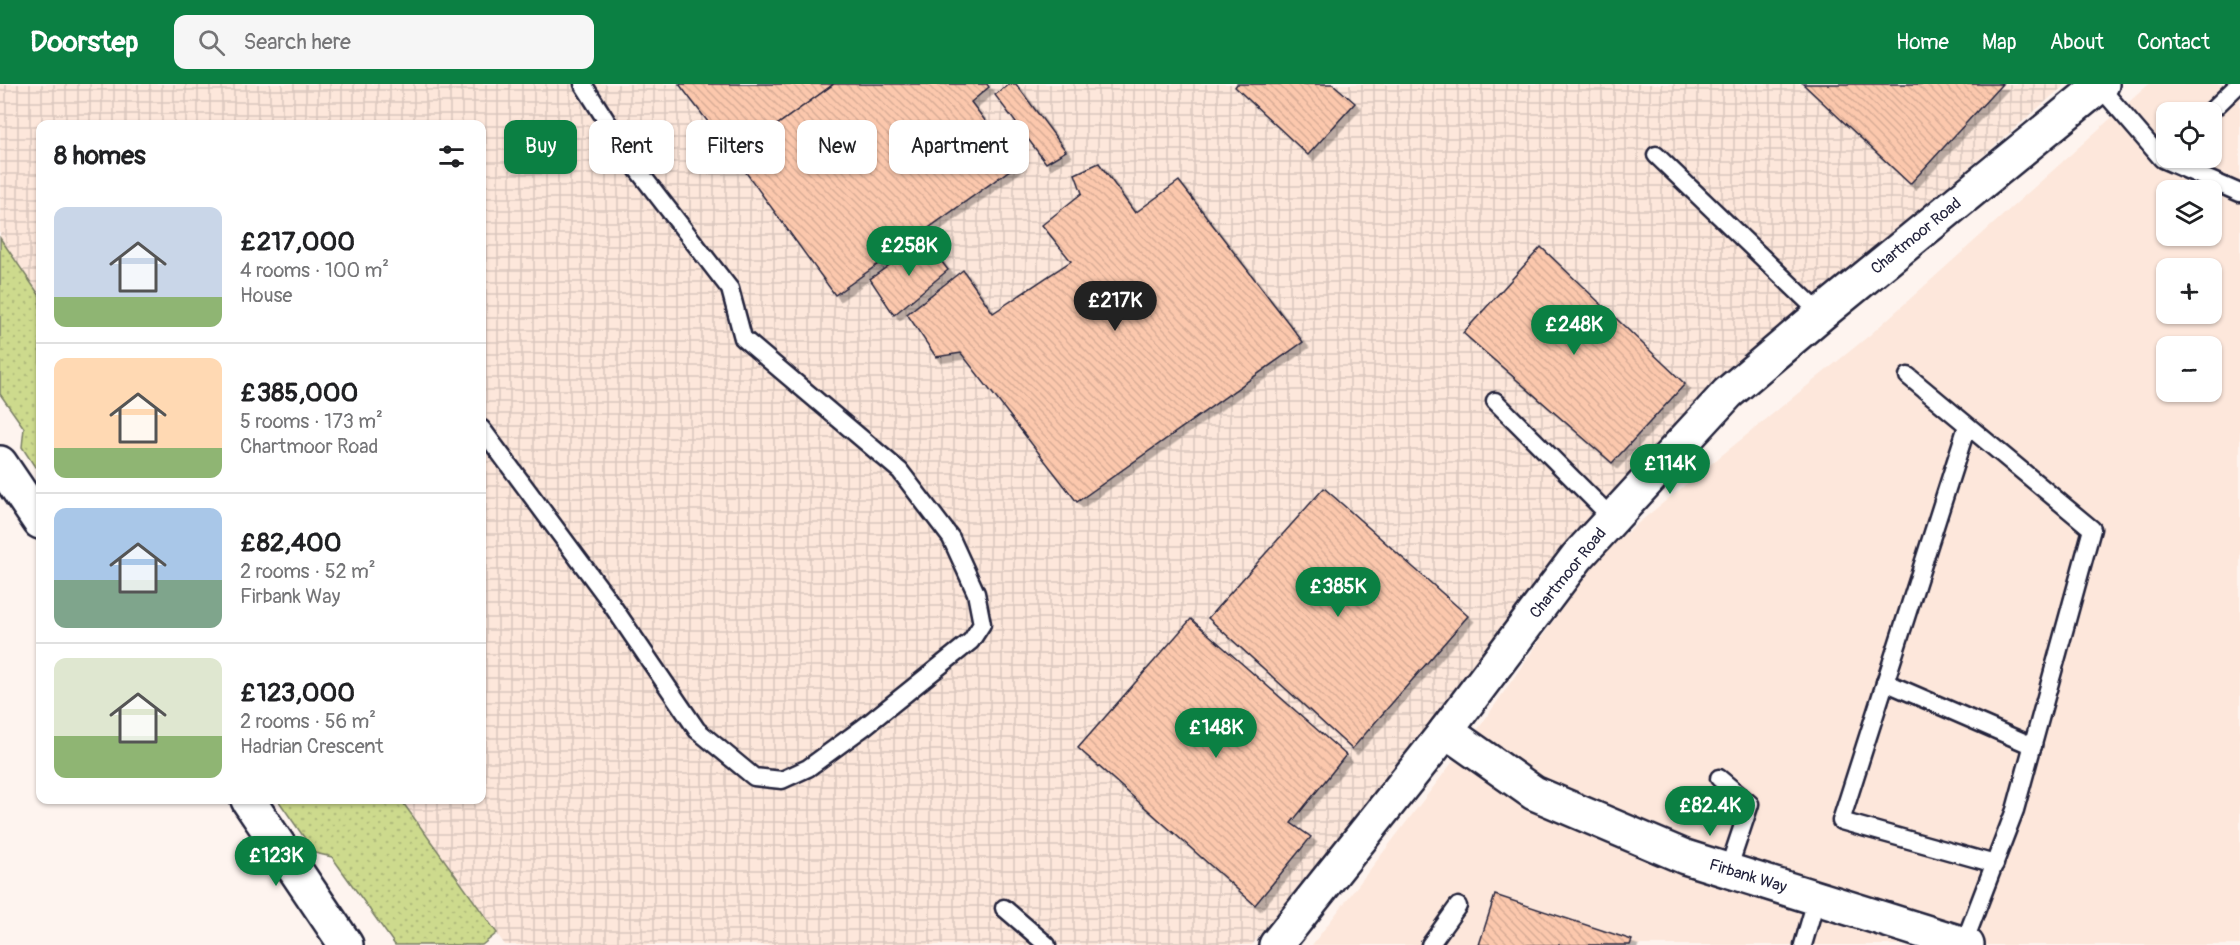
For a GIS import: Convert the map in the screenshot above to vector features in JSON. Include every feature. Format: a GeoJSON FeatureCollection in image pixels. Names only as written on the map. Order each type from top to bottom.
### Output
{"type":"FeatureCollection","features":[{"type":"Feature","properties":{"kind":"street","name":"Chartmoor Road"},"geometry":{"type":"LineString","coordinates":[[1276,945],[1446,731],[1577,557],[1728,393],[2101,85]]}},
{"type":"Feature","properties":{"kind":"street"},"geometry":{"type":"LineString","coordinates":[[0,463],[36,516]]}},
{"type":"Feature","properties":{"kind":"street","name":"Firbank Way"},"geometry":{"type":"LineString","coordinates":[[1446,731],[1534,793],[1686,857],[1966,944]]}},
{"type":"Feature","properties":{"kind":"street"},"geometry":{"type":"LineString","coordinates":[[251,804],[346,945]]}},
{"type":"Feature","properties":{"kind":"lane"},"geometry":{"type":"LineString","coordinates":[[486,434],[605,595],[696,730],[754,777],[782,780],[807,768],[864,727],[971,640],[982,624],[976,593],[951,538],[900,471],[743,338],[730,289],[637,169],[583,84]]}},
{"type":"Feature","properties":{"kind":"lane"},"geometry":{"type":"LineString","coordinates":[[2220,102],[2239,84]]}},
{"type":"Feature","properties":{"kind":"lane"},"geometry":{"type":"LineString","coordinates":[[2101,85],[2156,147]]}},
{"type":"Feature","properties":{"kind":"lane"},"geometry":{"type":"LineString","coordinates":[[1656,154],[1821,314]]}},
{"type":"Feature","properties":{"kind":"lane"},"geometry":{"type":"LineString","coordinates":[[2189,168],[2240,193]]}},
{"type":"Feature","properties":{"kind":"lane"},"geometry":{"type":"LineString","coordinates":[[1908,376],[2092,530],[2015,810],[1966,944]]}},
{"type":"Feature","properties":{"kind":"lane"},"geometry":{"type":"LineString","coordinates":[[1495,401],[1613,519]]}},
{"type":"Feature","properties":{"kind":"lane"},"geometry":{"type":"LineString","coordinates":[[1967,426],[1841,821],[1995,864]]}},
{"type":"Feature","properties":{"kind":"lane"},"geometry":{"type":"LineString","coordinates":[[1885,682],[2033,746]]}},
{"type":"Feature","properties":{"kind":"lane"},"geometry":{"type":"LineString","coordinates":[[1719,778],[1750,804],[1728,870]]}},
{"type":"Feature","properties":{"kind":"lane"},"geometry":{"type":"LineString","coordinates":[[1803,945],[1817,897]]}},
{"type":"Feature","properties":{"kind":"lane"},"geometry":{"type":"LineString","coordinates":[[1430,945],[1458,906]]}},
{"type":"Feature","properties":{"kind":"lane"},"geometry":{"type":"LineString","coordinates":[[1004,908],[1047,945]]}},
{"type":"Feature","properties":{"kind":"shaded area"},"geometry":{"type":"Polygon","coordinates":[[[0,84],[2066,84],[1714,389],[1457,695],[1252,945],[505,945],[404,804],[486,804],[486,120],[36,120],[36,290],[0,238],[0,84]]]}},
{"type":"Feature","properties":{"kind":"shaded area"},"geometry":{"type":"Polygon","coordinates":[[[2149,84],[2240,84],[2240,945],[1312,945],[1481,725],[1599,555],[1871,334],[2149,84]]]}},
{"type":"Feature","properties":{"kind":"green space"},"geometry":{"type":"Polygon","coordinates":[[[0,238],[36,290],[35,467],[22,447],[24,428],[0,394],[0,238]]]}},
{"type":"Feature","properties":{"kind":"green space"},"geometry":{"type":"Polygon","coordinates":[[[281,804],[404,804],[497,933],[482,945],[395,945],[332,857],[315,853],[281,804]]]}},
{"type":"Feature","properties":{"kind":"building"},"geometry":{"type":"Polygon","coordinates":[[[679,84],[834,84],[784,120],[706,120],[679,84]]]}},
{"type":"Feature","properties":{"kind":"building"},"geometry":{"type":"Polygon","coordinates":[[[834,84],[987,84],[989,87],[971,102],[985,120],[889,120],[889,174],[1004,174],[835,295],[747,174],[785,174],[784,120],[834,84]]]}},
{"type":"Feature","properties":{"kind":"building"},"geometry":{"type":"Polygon","coordinates":[[[1009,84],[1016,84],[1066,151],[1046,163],[1029,140],[1029,120],[1014,120],[995,95],[1009,84]]]}},
{"type":"Feature","properties":{"kind":"building"},"geometry":{"type":"Polygon","coordinates":[[[1237,84],[1333,84],[1355,103],[1308,155],[1235,87],[1237,84]]]}},
{"type":"Feature","properties":{"kind":"building"},"geometry":{"type":"Polygon","coordinates":[[[1803,84],[2002,84],[1910,184],[1803,84]]]}},
{"type":"Feature","properties":{"kind":"building"},"geometry":{"type":"Polygon","coordinates":[[[1099,163],[1135,213],[1179,181],[1303,342],[1077,502],[961,353],[936,357],[907,314],[963,270],[993,313],[1071,261],[1042,225],[1082,193],[1075,174],[1099,163]]]}},
{"type":"Feature","properties":{"kind":"building"},"geometry":{"type":"Polygon","coordinates":[[[925,240],[948,270],[894,315],[870,279],[925,240]]]}},
{"type":"Feature","properties":{"kind":"building"},"geometry":{"type":"Polygon","coordinates":[[[1541,247],[1685,384],[1612,463],[1463,333],[1541,247]]]}},
{"type":"Feature","properties":{"kind":"building"},"geometry":{"type":"Polygon","coordinates":[[[1324,488],[1468,616],[1352,749],[1208,618],[1324,488]]]}},
{"type":"Feature","properties":{"kind":"building"},"geometry":{"type":"Polygon","coordinates":[[[1191,619],[1346,755],[1291,823],[1311,837],[1255,905],[1078,748],[1191,619]]]}},
{"type":"Feature","properties":{"kind":"building"},"geometry":{"type":"Polygon","coordinates":[[[1495,895],[1632,940],[1630,945],[1479,945],[1495,895]]]}}]}
